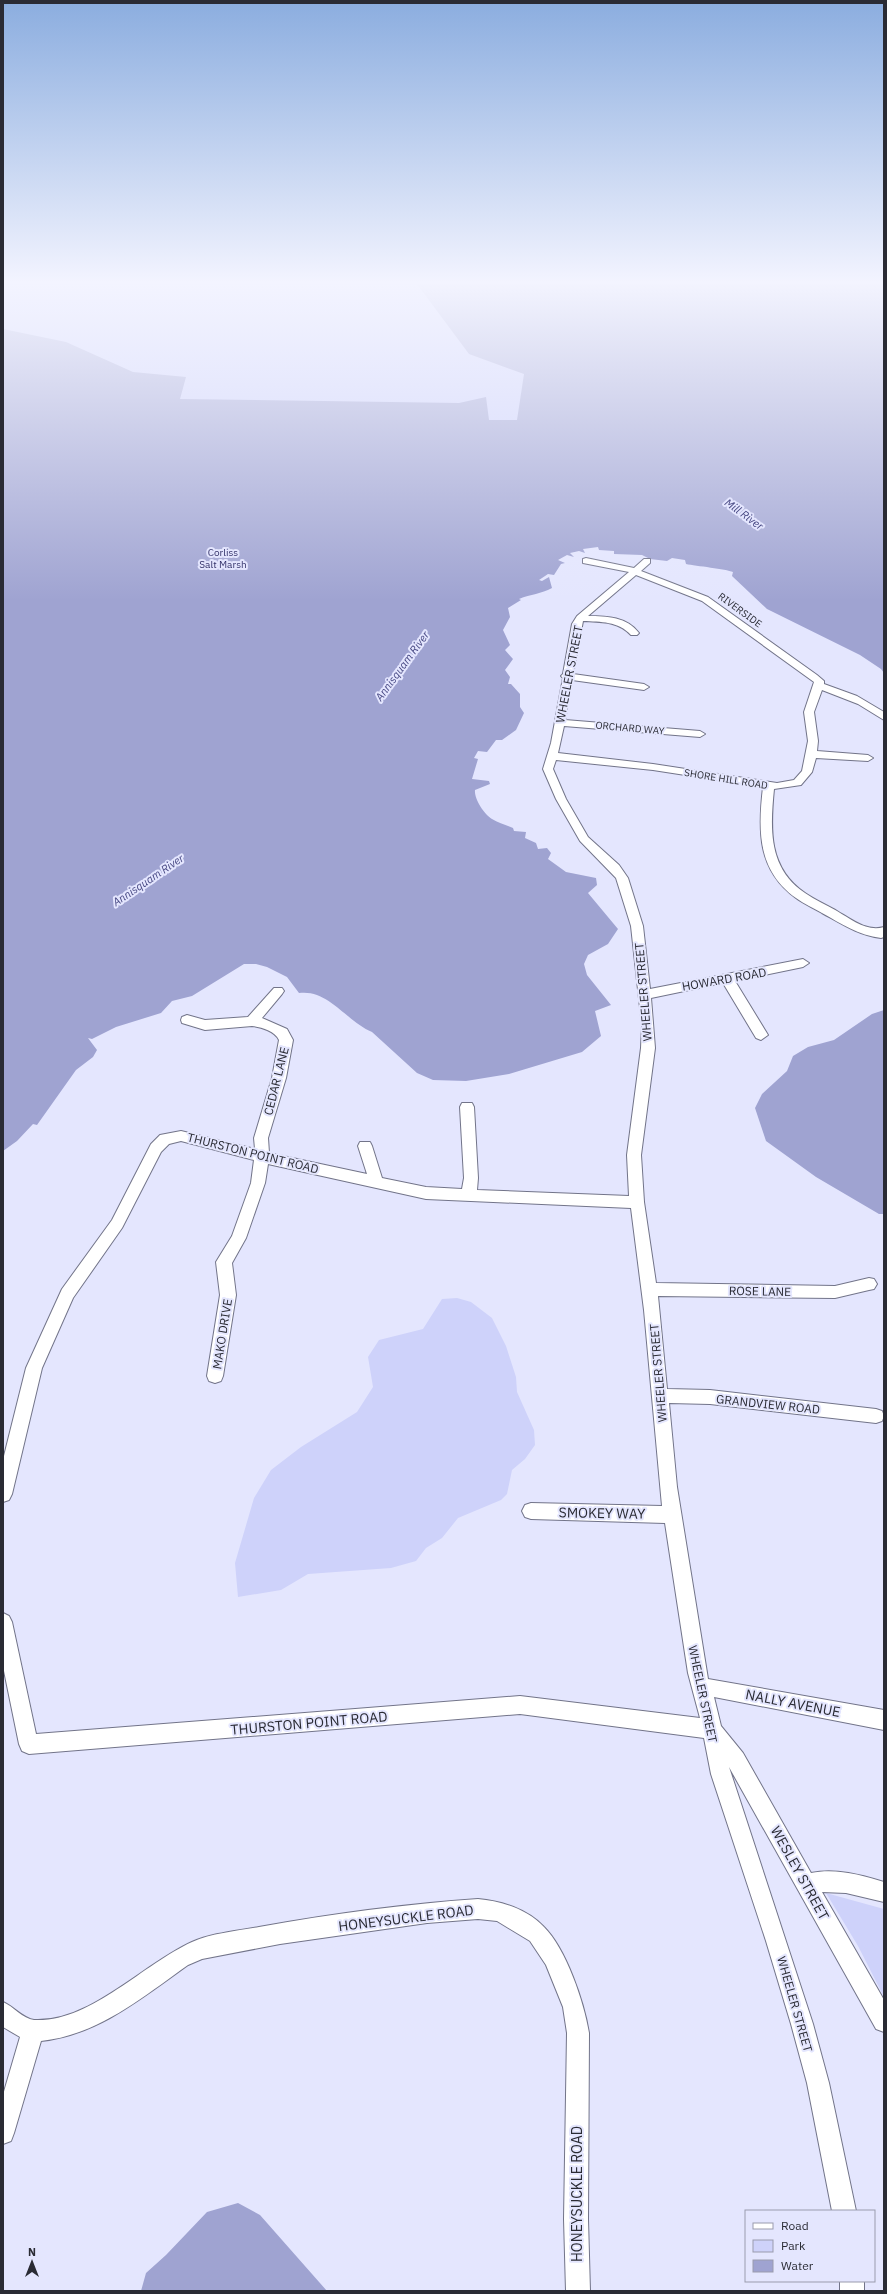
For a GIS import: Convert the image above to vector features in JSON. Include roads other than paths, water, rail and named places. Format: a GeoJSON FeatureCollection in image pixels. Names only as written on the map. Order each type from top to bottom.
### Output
{"type":"FeatureCollection","features":[{"type":"Feature","properties":{"kind":"street"},"geometry":{"type":"LineString","coordinates":[[586,561],[604,563],[635,571]]}},
{"type":"Feature","properties":{"kind":"street","name":"WHEELER STREET"},"geometry":{"type":"LineString","coordinates":[[648,561],[580,618],[574,634],[559,723],[548,769],[573,822],[584,839],[616,868],[622,878],[637,926],[645,995],[648,1048],[634,1155],[637,1202],[650,1289],[659,1396],[673,1515],[697,1673],[702,1688],[721,1774],[773,1928],[802,2024],[818,2083],[844,2210]]}},
{"type":"Feature","properties":{"kind":"street","name":"RIVERSIDE"},"geometry":{"type":"LineString","coordinates":[[635,571],[705,599],[807,672],[819,682],[819,686]]}},
{"type":"Feature","properties":{"kind":"street"},"geometry":{"type":"LineString","coordinates":[[580,618],[616,622],[626,625],[634,633]]}},
{"type":"Feature","properties":{"kind":"street"},"geometry":{"type":"LineString","coordinates":[[566,676],[644,687]]}},
{"type":"Feature","properties":{"kind":"street"},"geometry":{"type":"LineString","coordinates":[[819,686],[845,694],[877,711],[884,717]]}},
{"type":"Feature","properties":{"kind":"street","name":"SHORE HILL ROAD"},"geometry":{"type":"LineString","coordinates":[[552,756],[640,765],[770,786],[790,786],[797,783],[806,772],[813,741],[809,712],[819,686]]}},
{"type":"Feature","properties":{"kind":"street","name":"ORCHARD WAY"},"geometry":{"type":"LineString","coordinates":[[559,723],[700,734]]}},
{"type":"Feature","properties":{"kind":"street"},"geometry":{"type":"LineString","coordinates":[[811,754],[868,758]]}},
{"type":"Feature","properties":{"kind":"street"},"geometry":{"type":"LineString","coordinates":[[770,786],[765,818],[766,844],[770,858],[780,877],[797,894],[853,926],[873,933],[881,934],[884,931]]}},
{"type":"Feature","properties":{"kind":"street","name":"HOWARD ROAD"},"geometry":{"type":"LineString","coordinates":[[645,995],[803,963]]}},
{"type":"Feature","properties":{"kind":"street"},"geometry":{"type":"LineString","coordinates":[[727,979],[761,1035]]}},
{"type":"Feature","properties":{"kind":"street"},"geometry":{"type":"LineString","coordinates":[[252,1021],[278,991]]}},
{"type":"Feature","properties":{"kind":"street","name":"CEDAR LANE"},"geometry":{"type":"LineString","coordinates":[[187,1020],[205,1025],[252,1021],[261,1022],[282,1032],[286,1040],[279,1078],[261,1138],[262,1156]]}},
{"type":"Feature","properties":{"kind":"street"},"geometry":{"type":"LineString","coordinates":[[467,1107],[470,1178],[469,1195]]}},
{"type":"Feature","properties":{"kind":"street","name":"THURSTON POINT ROAD"},"geometry":{"type":"LineString","coordinates":[[3,1494],[34,1368],[67,1294],[118,1224],[156,1148],[165,1139],[181,1136],[426,1193],[507,1198],[637,1202]]}},
{"type":"Feature","properties":{"kind":"street"},"geometry":{"type":"LineString","coordinates":[[365,1146],[376,1182]]}},
{"type":"Feature","properties":{"kind":"street","name":"MAKO DRIVE"},"geometry":{"type":"LineString","coordinates":[[215,1376],[228,1295],[224,1262],[239,1238],[250,1213],[258,1183],[262,1156]]}},
{"type":"Feature","properties":{"kind":"street","name":"ROSE LANE"},"geometry":{"type":"LineString","coordinates":[[650,1289],[835,1292],[869,1284]]}},
{"type":"Feature","properties":{"kind":"street","name":"GRANDVIEW ROAD"},"geometry":{"type":"LineString","coordinates":[[659,1396],[710,1397],[876,1416]]}},
{"type":"Feature","properties":{"kind":"street","name":"SMOKEY WAY"},"geometry":{"type":"LineString","coordinates":[[531,1511],[673,1515]]}},
{"type":"Feature","properties":{"kind":"street","name":"THURSTON POINT ROAD"},"geometry":{"type":"LineString","coordinates":[[3,1622],[29,1744],[520,1705],[711,1729]]}},
{"type":"Feature","properties":{"kind":"street","name":"NALLY AVENUE"},"geometry":{"type":"LineString","coordinates":[[702,1688],[716,1688],[884,1720]]}},
{"type":"Feature","properties":{"kind":"street","name":"WESLEY STREET"},"geometry":{"type":"LineString","coordinates":[[711,1729],[736,1760],[807,1884],[817,1907],[884,2021]]}},
{"type":"Feature","properties":{"kind":"street"},"geometry":{"type":"LineString","coordinates":[[807,1884],[816,1882],[856,1884],[884,1892]]}},
{"type":"Feature","properties":{"kind":"street","name":"HONEYSUCKLE ROAD"},"geometry":{"type":"LineString","coordinates":[[33,2031],[53,2029],[81,2021],[108,2008],[181,1958],[207,1947],[280,1934],[427,1913],[478,1909],[499,1911],[519,1921],[537,1934],[553,1958],[574,2007],[578,2033],[576,2198],[578,2291]]}},
{"type":"Feature","properties":{"kind":"street"},"geometry":{"type":"LineString","coordinates":[[3,2013],[18,2025],[33,2031],[3,2133]]}},
{"type":"Feature","properties":{"kind":"water"},"geometry":{"type":"Polygon","coordinates":[[[3,387],[183,387],[180,399],[459,403],[486,397],[489,420],[517,420],[522,387],[884,387],[884,673],[881,669],[860,655],[767,609],[732,576],[733,572],[686,564],[685,560],[672,558],[667,561],[650,559],[642,555],[614,554],[614,551],[599,550],[598,547],[583,549],[585,553],[579,551],[570,553],[574,557],[567,555],[558,560],[565,563],[561,564],[554,575],[548,574],[539,580],[542,581],[549,577],[552,588],[544,592],[519,599],[521,600],[508,608],[510,617],[503,630],[510,645],[505,650],[513,659],[505,670],[510,677],[508,684],[511,684],[520,694],[520,707],[524,713],[516,730],[502,740],[496,740],[487,752],[478,751],[474,758],[478,759],[472,779],[489,781],[490,784],[475,790],[475,794],[478,802],[489,817],[497,822],[513,828],[514,831],[526,832],[525,838],[536,843],[538,849],[547,848],[551,853],[548,859],[566,872],[596,878],[597,885],[588,893],[618,929],[608,944],[588,955],[584,964],[587,975],[611,1005],[595,1011],[601,1036],[582,1052],[509,1074],[466,1081],[433,1080],[417,1073],[372,1032],[354,1021],[329,1001],[310,993],[299,993],[287,977],[267,967],[256,964],[244,964],[192,996],[172,1001],[161,1013],[116,1027],[92,1039],[88,1038],[97,1050],[93,1057],[76,1070],[37,1125],[33,1124],[17,1141],[3,1151],[3,387]]]}},
{"type":"Feature","properties":{"kind":"water"},"geometry":{"type":"Polygon","coordinates":[[[884,1010],[884,1214],[879,1214],[816,1177],[766,1141],[755,1108],[762,1094],[787,1071],[793,1056],[808,1047],[834,1040],[872,1014],[884,1010]]]}},
{"type":"Feature","properties":{"kind":"water"},"geometry":{"type":"Polygon","coordinates":[[[238,2203],[260,2215],[327,2291],[141,2291],[146,2273],[166,2255],[207,2212],[238,2203]]]}},
{"type":"Feature","properties":{"kind":"water label","name":"Mill River"},"geometry":{"type":"Point","coordinates":[744,514]}},
{"type":"Feature","properties":{"kind":"water label","name":"Annisquam River"},"geometry":{"type":"Point","coordinates":[402,666]}},
{"type":"Feature","properties":{"kind":"water label","name":"Annisquam River"},"geometry":{"type":"Point","coordinates":[148,880]}},
{"type":"Feature","properties":{"kind":"park label","name":"Corliss Salt Marsh"},"geometry":{"type":"Point","coordinates":[223,558]}}]}
